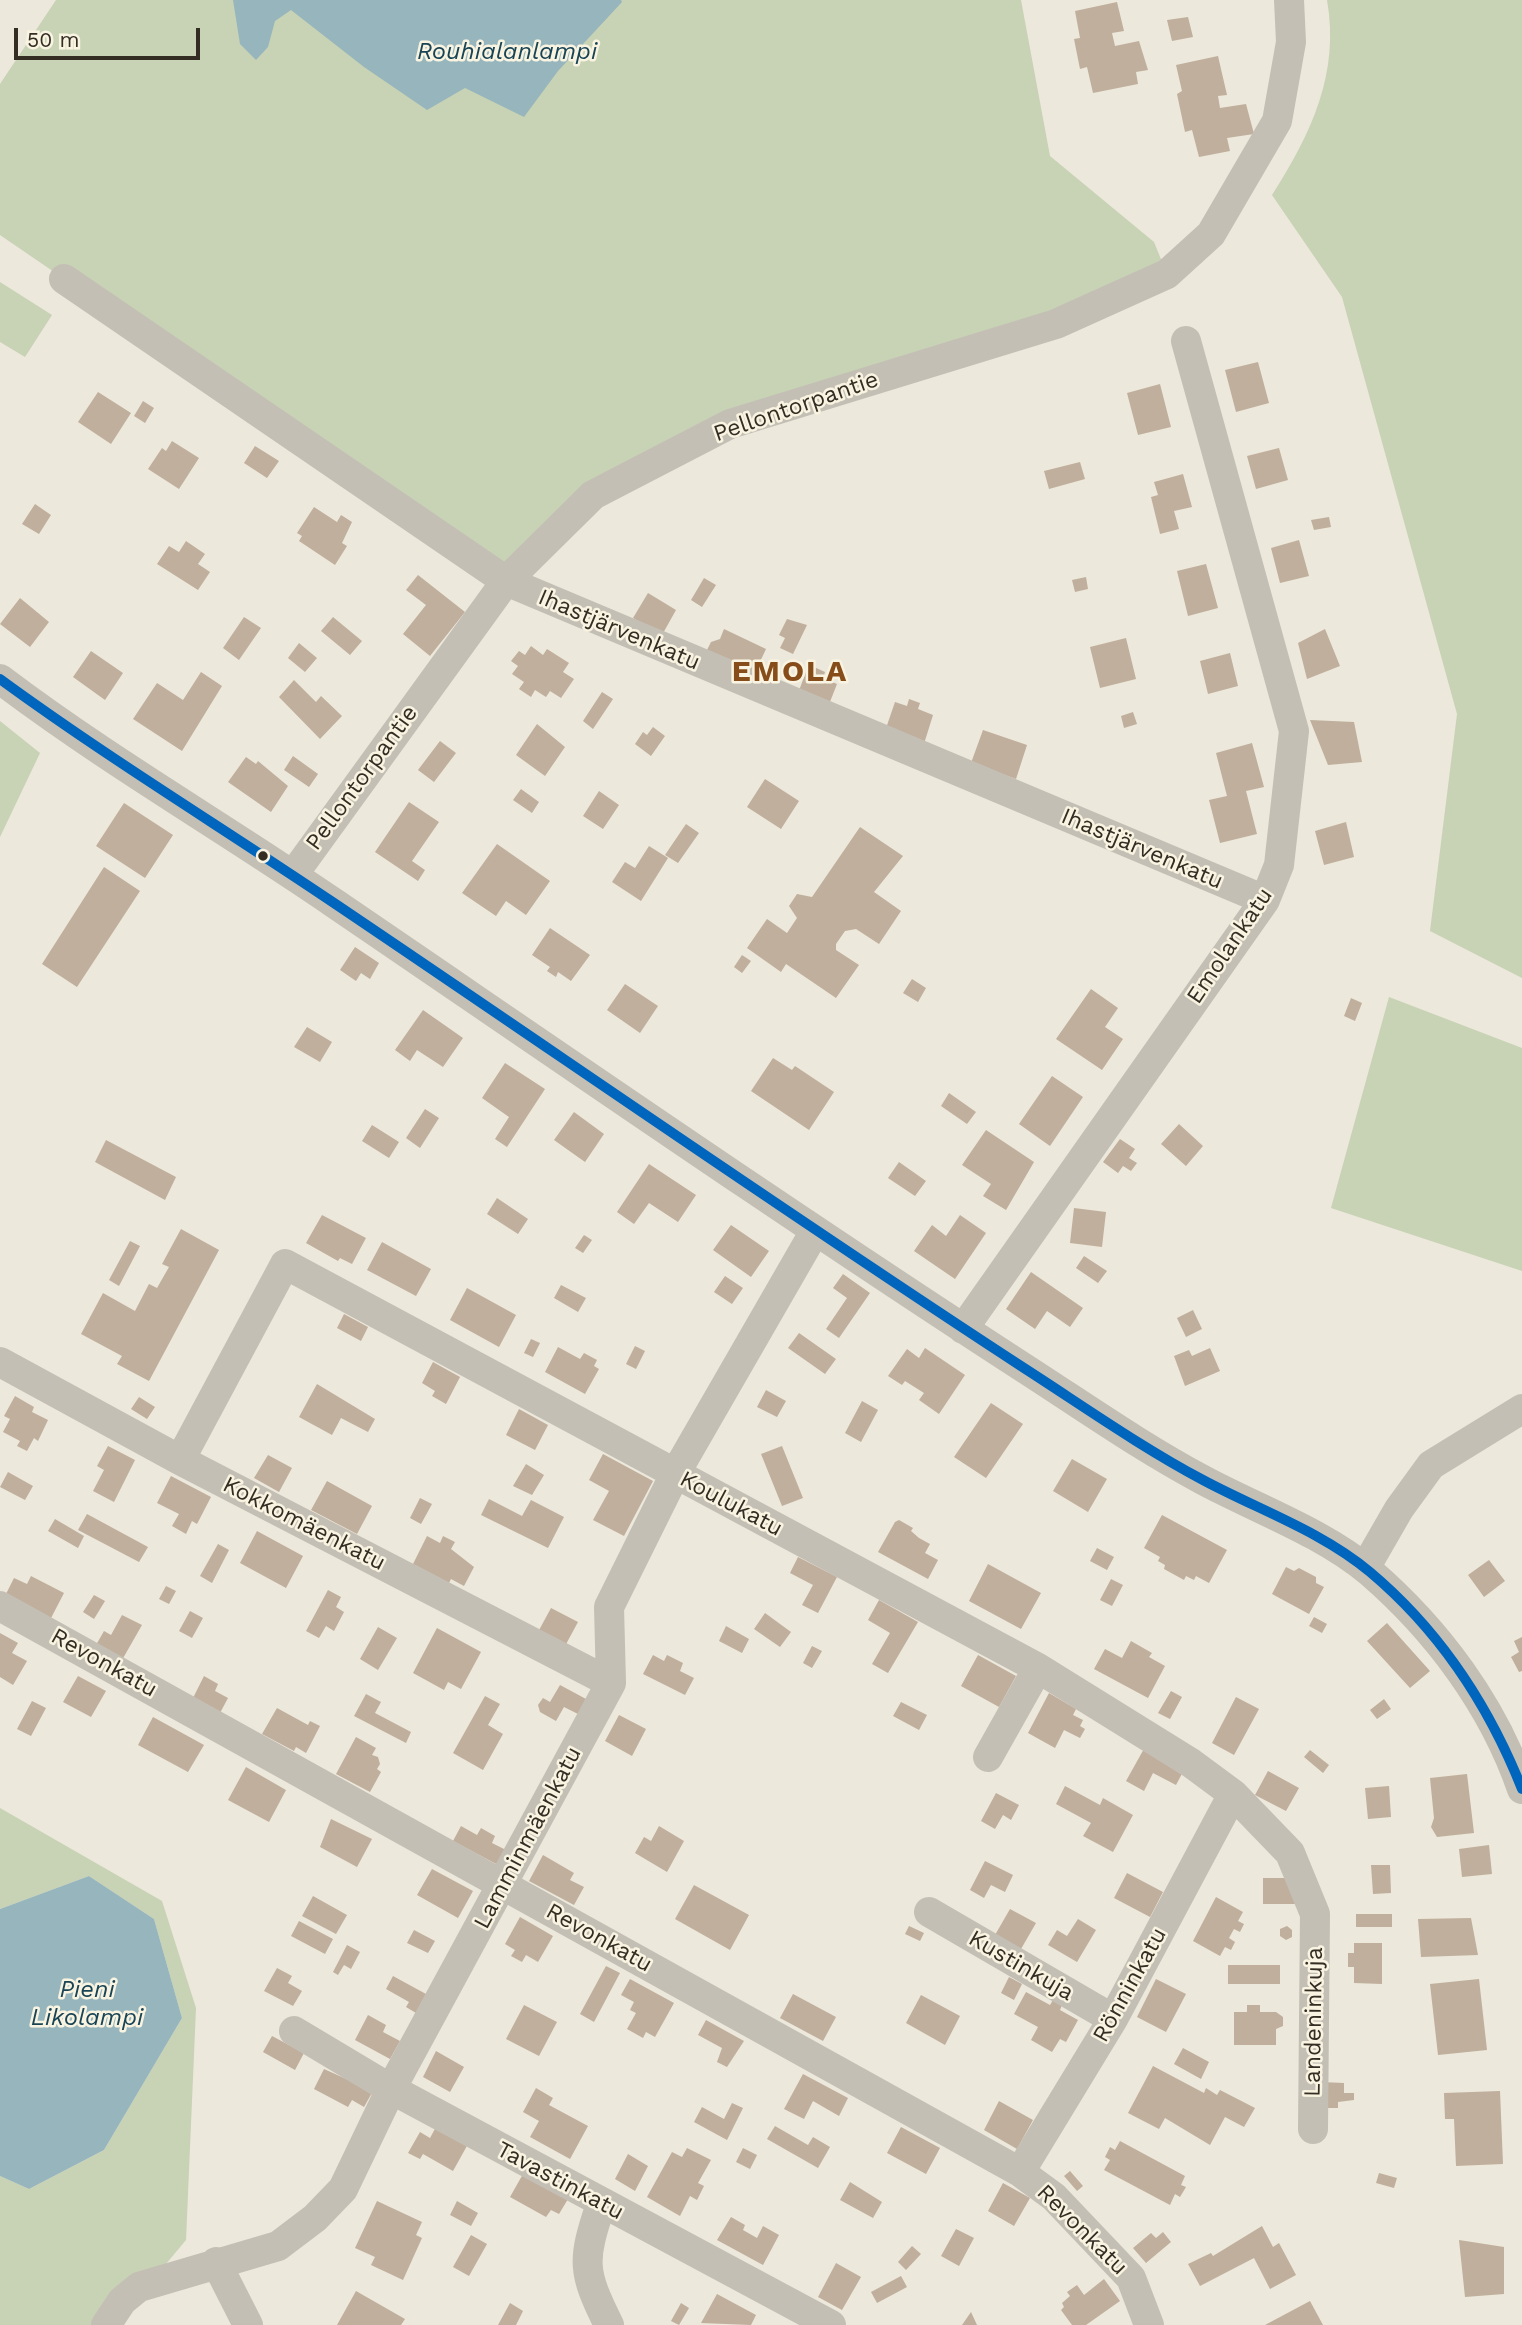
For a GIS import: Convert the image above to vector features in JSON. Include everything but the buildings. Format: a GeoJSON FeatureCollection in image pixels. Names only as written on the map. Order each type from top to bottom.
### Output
{"type":"FeatureCollection","features":[{"type":"Feature","properties":{"kind":"street","name":"Pellontorpantie"},"geometry":{"type":"LineString","coordinates":[[293,875],[506,581],[593,495],[730,424],[1056,324],[1167,274],[1211,234],[1277,121],[1291,42],[1289,0]]}},
{"type":"Feature","properties":{"kind":"street","name":"Ihastjärvenkatu"},"geometry":{"type":"LineString","coordinates":[[64,279],[506,581],[1265,900]]}},
{"type":"Feature","properties":{"kind":"street","name":"Emolankatu"},"geometry":{"type":"LineString","coordinates":[[963,1329],[1265,900],[1279,865],[1294,732],[1186,341]]}},
{"type":"Feature","properties":{"kind":"street"},"geometry":{"type":"LineString","coordinates":[[0,679],[49,716],[293,875],[814,1231],[963,1329],[1152,1451],[1326,1544],[1365,1568],[1399,1598],[1456,1664],[1485,1707],[1511,1758],[1522,1789]]}},
{"type":"Feature","properties":{"kind":"street","name":"Lamminmäenkatu"},"geometry":{"type":"LineString","coordinates":[[106,2325],[122,2301],[139,2287],[216,2262],[278,2246],[315,2218],[344,2189],[391,2089],[611,1683],[610,1607],[675,1474],[814,1231]]}},
{"type":"Feature","properties":{"kind":"street","name":"Koulukatu"},"geometry":{"type":"LineString","coordinates":[[180,1460],[285,1264],[1038,1668],[1191,1763],[1233,1794],[1290,1853],[1315,1914]]}},
{"type":"Feature","properties":{"kind":"street","name":"Kokkomäenkatu"},"geometry":{"type":"LineString","coordinates":[[0,1362],[180,1460],[611,1683]]}},
{"type":"Feature","properties":{"kind":"street"},"geometry":{"type":"LineString","coordinates":[[1365,1568],[1399,1509],[1431,1465],[1522,1409]]}},
{"type":"Feature","properties":{"kind":"street","name":"Revonkatu"},"geometry":{"type":"LineString","coordinates":[[0,1606],[1020,2172],[1054,2197],[1131,2278],[1149,2325]]}},
{"type":"Feature","properties":{"kind":"street"},"geometry":{"type":"LineString","coordinates":[[988,1757],[1038,1668]]}},
{"type":"Feature","properties":{"kind":"street","name":"Rönninkatu"},"geometry":{"type":"LineString","coordinates":[[1020,2172],[1113,2019],[1233,1794]]}},
{"type":"Feature","properties":{"kind":"street","name":"Kustinkuja"},"geometry":{"type":"LineString","coordinates":[[929,1912],[1113,2019]]}},
{"type":"Feature","properties":{"kind":"street","name":"Landeninkuja"},"geometry":{"type":"LineString","coordinates":[[1313,2129],[1315,1914]]}},
{"type":"Feature","properties":{"kind":"street","name":"Tavastinkatu"},"geometry":{"type":"LineString","coordinates":[[294,2031],[391,2089],[601,2204],[831,2325]]}},
{"type":"Feature","properties":{"kind":"street"},"geometry":{"type":"LineString","coordinates":[[601,2204],[589,2242],[588,2282],[609,2325]]}},
{"type":"Feature","properties":{"kind":"street"},"geometry":{"type":"LineString","coordinates":[[216,2262],[248,2325]]}},
{"type":"Feature","properties":{"kind":"green space"},"geometry":{"type":"Polygon","coordinates":[[[56,0],[1021,0],[1050,156],[1154,242],[1167,274],[730,424],[593,495],[506,581],[0,235],[0,84],[56,0]]]}},
{"type":"Feature","properties":{"kind":"green space"},"geometry":{"type":"Polygon","coordinates":[[[1327,0],[1522,0],[1522,978],[1430,931],[1457,714],[1342,297],[1272,195],[1310,126],[1326,78],[1330,27],[1327,0]]]}},
{"type":"Feature","properties":{"kind":"green space"},"geometry":{"type":"Polygon","coordinates":[[[0,282],[52,315],[25,357],[0,342],[0,282]]]}},
{"type":"Feature","properties":{"kind":"green space"},"geometry":{"type":"Polygon","coordinates":[[[0,721],[40,753],[0,837],[0,721]]]}},
{"type":"Feature","properties":{"kind":"green space"},"geometry":{"type":"Polygon","coordinates":[[[1389,997],[1522,1048],[1522,1271],[1331,1208],[1389,997]]]}},
{"type":"Feature","properties":{"kind":"green space"},"geometry":{"type":"Polygon","coordinates":[[[0,1808],[162,1901],[196,2008],[186,2240],[115,2325],[0,2325],[0,2176],[29,2189],[104,2150],[182,2018],[154,1919],[89,1876],[0,1909],[0,1808]]]}},
{"type":"Feature","properties":{"kind":"water","name":"Rouhialanlampi"},"geometry":{"type":"Polygon","coordinates":[[[233,0],[622,2],[558,71],[524,117],[465,88],[427,110],[364,67],[291,10],[275,21],[268,47],[256,60],[240,44],[233,0]]]}},
{"type":"Feature","properties":{"kind":"water","name":"Pieni Likolampi"},"geometry":{"type":"Polygon","coordinates":[[[89,1876],[154,1919],[182,2018],[104,2150],[29,2189],[0,2176],[0,1909],[89,1876]]]}},
{"type":"Feature","properties":{"kind":"transit line"},"geometry":{"type":"LineString","coordinates":[[0,679],[82,737],[334,903],[1112,1426],[1203,1480],[1310,1533],[1351,1558],[1395,1595],[1440,1644],[1460,1671],[1494,1728],[1522,1789]]}},
{"type":"Feature","properties":{"kind":"district","name":"EMOLA"},"geometry":{"type":"Point","coordinates":[790,672]}}]}
